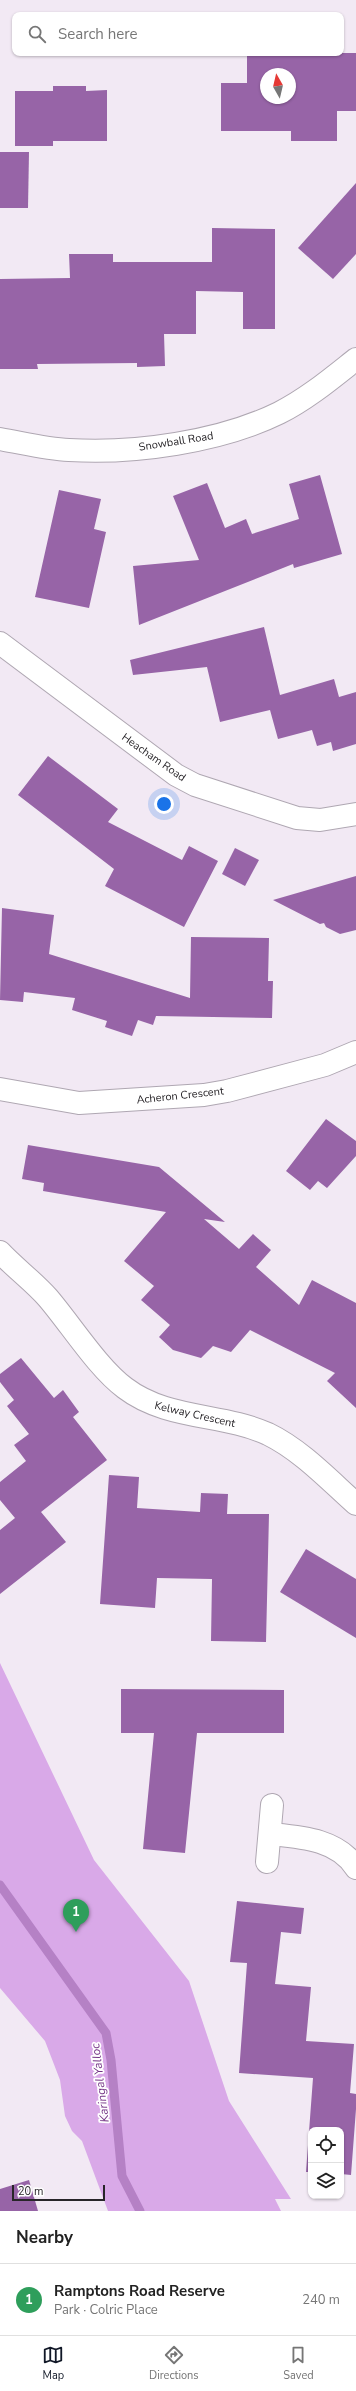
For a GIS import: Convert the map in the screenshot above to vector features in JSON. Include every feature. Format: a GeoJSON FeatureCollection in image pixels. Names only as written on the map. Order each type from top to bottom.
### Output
{"type":"FeatureCollection","features":[{"type":"Feature","properties":{"kind":"street","name":"Snowball Road"},"geometry":{"type":"LineString","coordinates":[[0,439],[69,450],[122,449],[191,441],[233,431],[280,412],[325,383],[356,359]]}},
{"type":"Feature","properties":{"kind":"street","name":"Heacham Road"},"geometry":{"type":"LineString","coordinates":[[0,643],[176,775],[196,785],[297,818],[320,820],[356,814]]}},
{"type":"Feature","properties":{"kind":"street","name":"Acheron Crescent"},"geometry":{"type":"LineString","coordinates":[[0,1089],[79,1102],[204,1095],[227,1091],[326,1065],[356,1052]]}},
{"type":"Feature","properties":{"kind":"street","name":"Kelway Crescent"},"geometry":{"type":"LineString","coordinates":[[4,1263],[47,1296],[104,1367],[125,1388],[149,1402],[173,1411],[244,1425],[269,1434],[295,1451],[356,1504]]}},
{"type":"Feature","properties":{"kind":"street"},"geometry":{"type":"LineString","coordinates":[[267,1862],[272,1805]]}},
{"type":"Feature","properties":{"kind":"street"},"geometry":{"type":"LineString","coordinates":[[270,1834],[303,1838],[330,1845],[356,1868]]}},
{"type":"Feature","properties":{"kind":"shaded area"},"geometry":{"type":"Polygon","coordinates":[[[0,1663],[94,1860],[189,1981],[229,2101],[291,2199],[275,2199],[281,2211],[108,2211],[82,2141],[72,2131],[65,2116],[60,2080],[45,2041],[0,1988],[0,1663]]]}},
{"type":"Feature","properties":{"kind":"building"},"geometry":{"type":"Polygon","coordinates":[[[344,53],[356,53],[356,111],[337,111],[337,141],[291,141],[291,131],[221,131],[221,83],[247,83],[247,56],[344,56],[344,53]]]}},
{"type":"Feature","properties":{"kind":"building"},"geometry":{"type":"Polygon","coordinates":[[[53,86],[86,86],[86,91],[107,90],[107,141],[53,141],[53,146],[15,146],[15,91],[53,91],[53,86]]]}},
{"type":"Feature","properties":{"kind":"building"},"geometry":{"type":"Polygon","coordinates":[[[0,152],[29,152],[28,208],[0,208],[0,152]]]}},
{"type":"Feature","properties":{"kind":"building"},"geometry":{"type":"Polygon","coordinates":[[[356,183],[356,254],[333,279],[298,248],[356,183]]]}},
{"type":"Feature","properties":{"kind":"building"},"geometry":{"type":"Polygon","coordinates":[[[212,228],[275,229],[275,329],[243,329],[243,292],[196,291],[196,334],[164,334],[165,366],[137,367],[137,363],[37,364],[38,369],[0,369],[0,279],[70,278],[69,254],[113,254],[113,262],[212,262],[212,228]]]}},
{"type":"Feature","properties":{"kind":"building"},"geometry":{"type":"Polygon","coordinates":[[[320,475],[342,554],[294,568],[293,564],[139,625],[133,566],[199,560],[173,496],[207,483],[225,528],[246,519],[252,534],[299,519],[289,484],[320,475]]]}},
{"type":"Feature","properties":{"kind":"building"},"geometry":{"type":"Polygon","coordinates":[[[59,490],[101,499],[94,529],[106,532],[89,608],[35,597],[59,490]]]}},
{"type":"Feature","properties":{"kind":"building"},"geometry":{"type":"Polygon","coordinates":[[[264,627],[280,695],[334,679],[339,697],[356,692],[356,744],[333,751],[331,742],[317,746],[312,730],[278,739],[270,710],[220,722],[207,667],[133,675],[130,660],[264,627]]]}},
{"type":"Feature","properties":{"kind":"building"},"geometry":{"type":"Polygon","coordinates":[[[48,756],[118,809],[108,822],[182,860],[189,846],[218,861],[184,927],[105,886],[114,869],[18,795],[48,756]]]}},
{"type":"Feature","properties":{"kind":"building"},"geometry":{"type":"Polygon","coordinates":[[[235,848],[259,860],[245,886],[222,874],[235,848]]]}},
{"type":"Feature","properties":{"kind":"building"},"geometry":{"type":"Polygon","coordinates":[[[356,876],[356,930],[340,934],[326,927],[324,923],[320,924],[273,900],[356,876]]]}},
{"type":"Feature","properties":{"kind":"building"},"geometry":{"type":"Polygon","coordinates":[[[2,908],[54,915],[49,954],[190,998],[191,937],[269,938],[268,981],[273,981],[272,1018],[156,1016],[153,1025],[138,1020],[132,1036],[105,1027],[107,1021],[72,1010],[75,998],[24,992],[23,1002],[0,1000],[2,908]]]}},
{"type":"Feature","properties":{"kind":"building"},"geometry":{"type":"Polygon","coordinates":[[[326,1119],[356,1141],[356,1156],[327,1188],[318,1181],[310,1190],[286,1171],[326,1119]]]}},
{"type":"Feature","properties":{"kind":"building"},"geometry":{"type":"Polygon","coordinates":[[[28,1145],[159,1167],[225,1222],[204,1219],[239,1249],[253,1234],[271,1250],[256,1267],[299,1305],[312,1280],[356,1303],[356,1408],[327,1381],[335,1373],[250,1330],[231,1352],[213,1346],[201,1358],[173,1350],[159,1337],[170,1325],[141,1300],[154,1286],[124,1261],[166,1212],[43,1191],[44,1183],[22,1179],[28,1145]]]}},
{"type":"Feature","properties":{"kind":"building"},"geometry":{"type":"Polygon","coordinates":[[[21,1358],[54,1398],[63,1390],[79,1412],[73,1417],[107,1460],[41,1512],[66,1542],[0,1594],[0,1530],[15,1518],[0,1500],[0,1482],[26,1461],[14,1445],[29,1434],[7,1406],[14,1400],[0,1382],[0,1374],[21,1358]]]}},
{"type":"Feature","properties":{"kind":"building"},"geometry":{"type":"Polygon","coordinates":[[[109,1475],[139,1477],[137,1508],[200,1512],[201,1493],[228,1494],[227,1514],[269,1514],[266,1642],[211,1641],[212,1579],[157,1578],[155,1608],[100,1604],[109,1475]]]}},
{"type":"Feature","properties":{"kind":"building"},"geometry":{"type":"Polygon","coordinates":[[[306,1549],[356,1579],[356,1638],[280,1592],[306,1549]]]}},
{"type":"Feature","properties":{"kind":"building"},"geometry":{"type":"Polygon","coordinates":[[[121,1689],[284,1690],[284,1733],[197,1733],[185,1853],[143,1849],[154,1733],[121,1733],[121,1689]]]}},
{"type":"Feature","properties":{"kind":"building"},"geometry":{"type":"Polygon","coordinates":[[[237,1901],[304,1908],[301,1934],[281,1932],[275,1984],[311,1987],[306,2041],[354,2044],[350,2093],[356,2094],[356,2109],[351,2175],[344,2174],[344,2127],[309,2127],[313,2078],[239,2073],[247,1963],[230,1962],[237,1901]]]}},
{"type":"Feature","properties":{"kind":"building"},"geometry":{"type":"Polygon","coordinates":[[[308,2145],[308,2172],[306,2172],[308,2145]]]}},
{"type":"Feature","properties":{"kind":"building"},"geometry":{"type":"Polygon","coordinates":[[[29,2180],[38,2211],[0,2211],[0,2189],[29,2180]]]}},
{"type":"Feature","properties":{"kind":"waterway","name":"Karingal Yalloc"},"geometry":{"type":"LineString","coordinates":[[0,1885],[106,2033],[111,2060],[122,2176],[140,2211]]}},
{"type":"Feature","properties":{"kind":"place","name":"Ramptons Road Reserve"},"geometry":{"type":"Point","coordinates":[76,1932]}}]}
